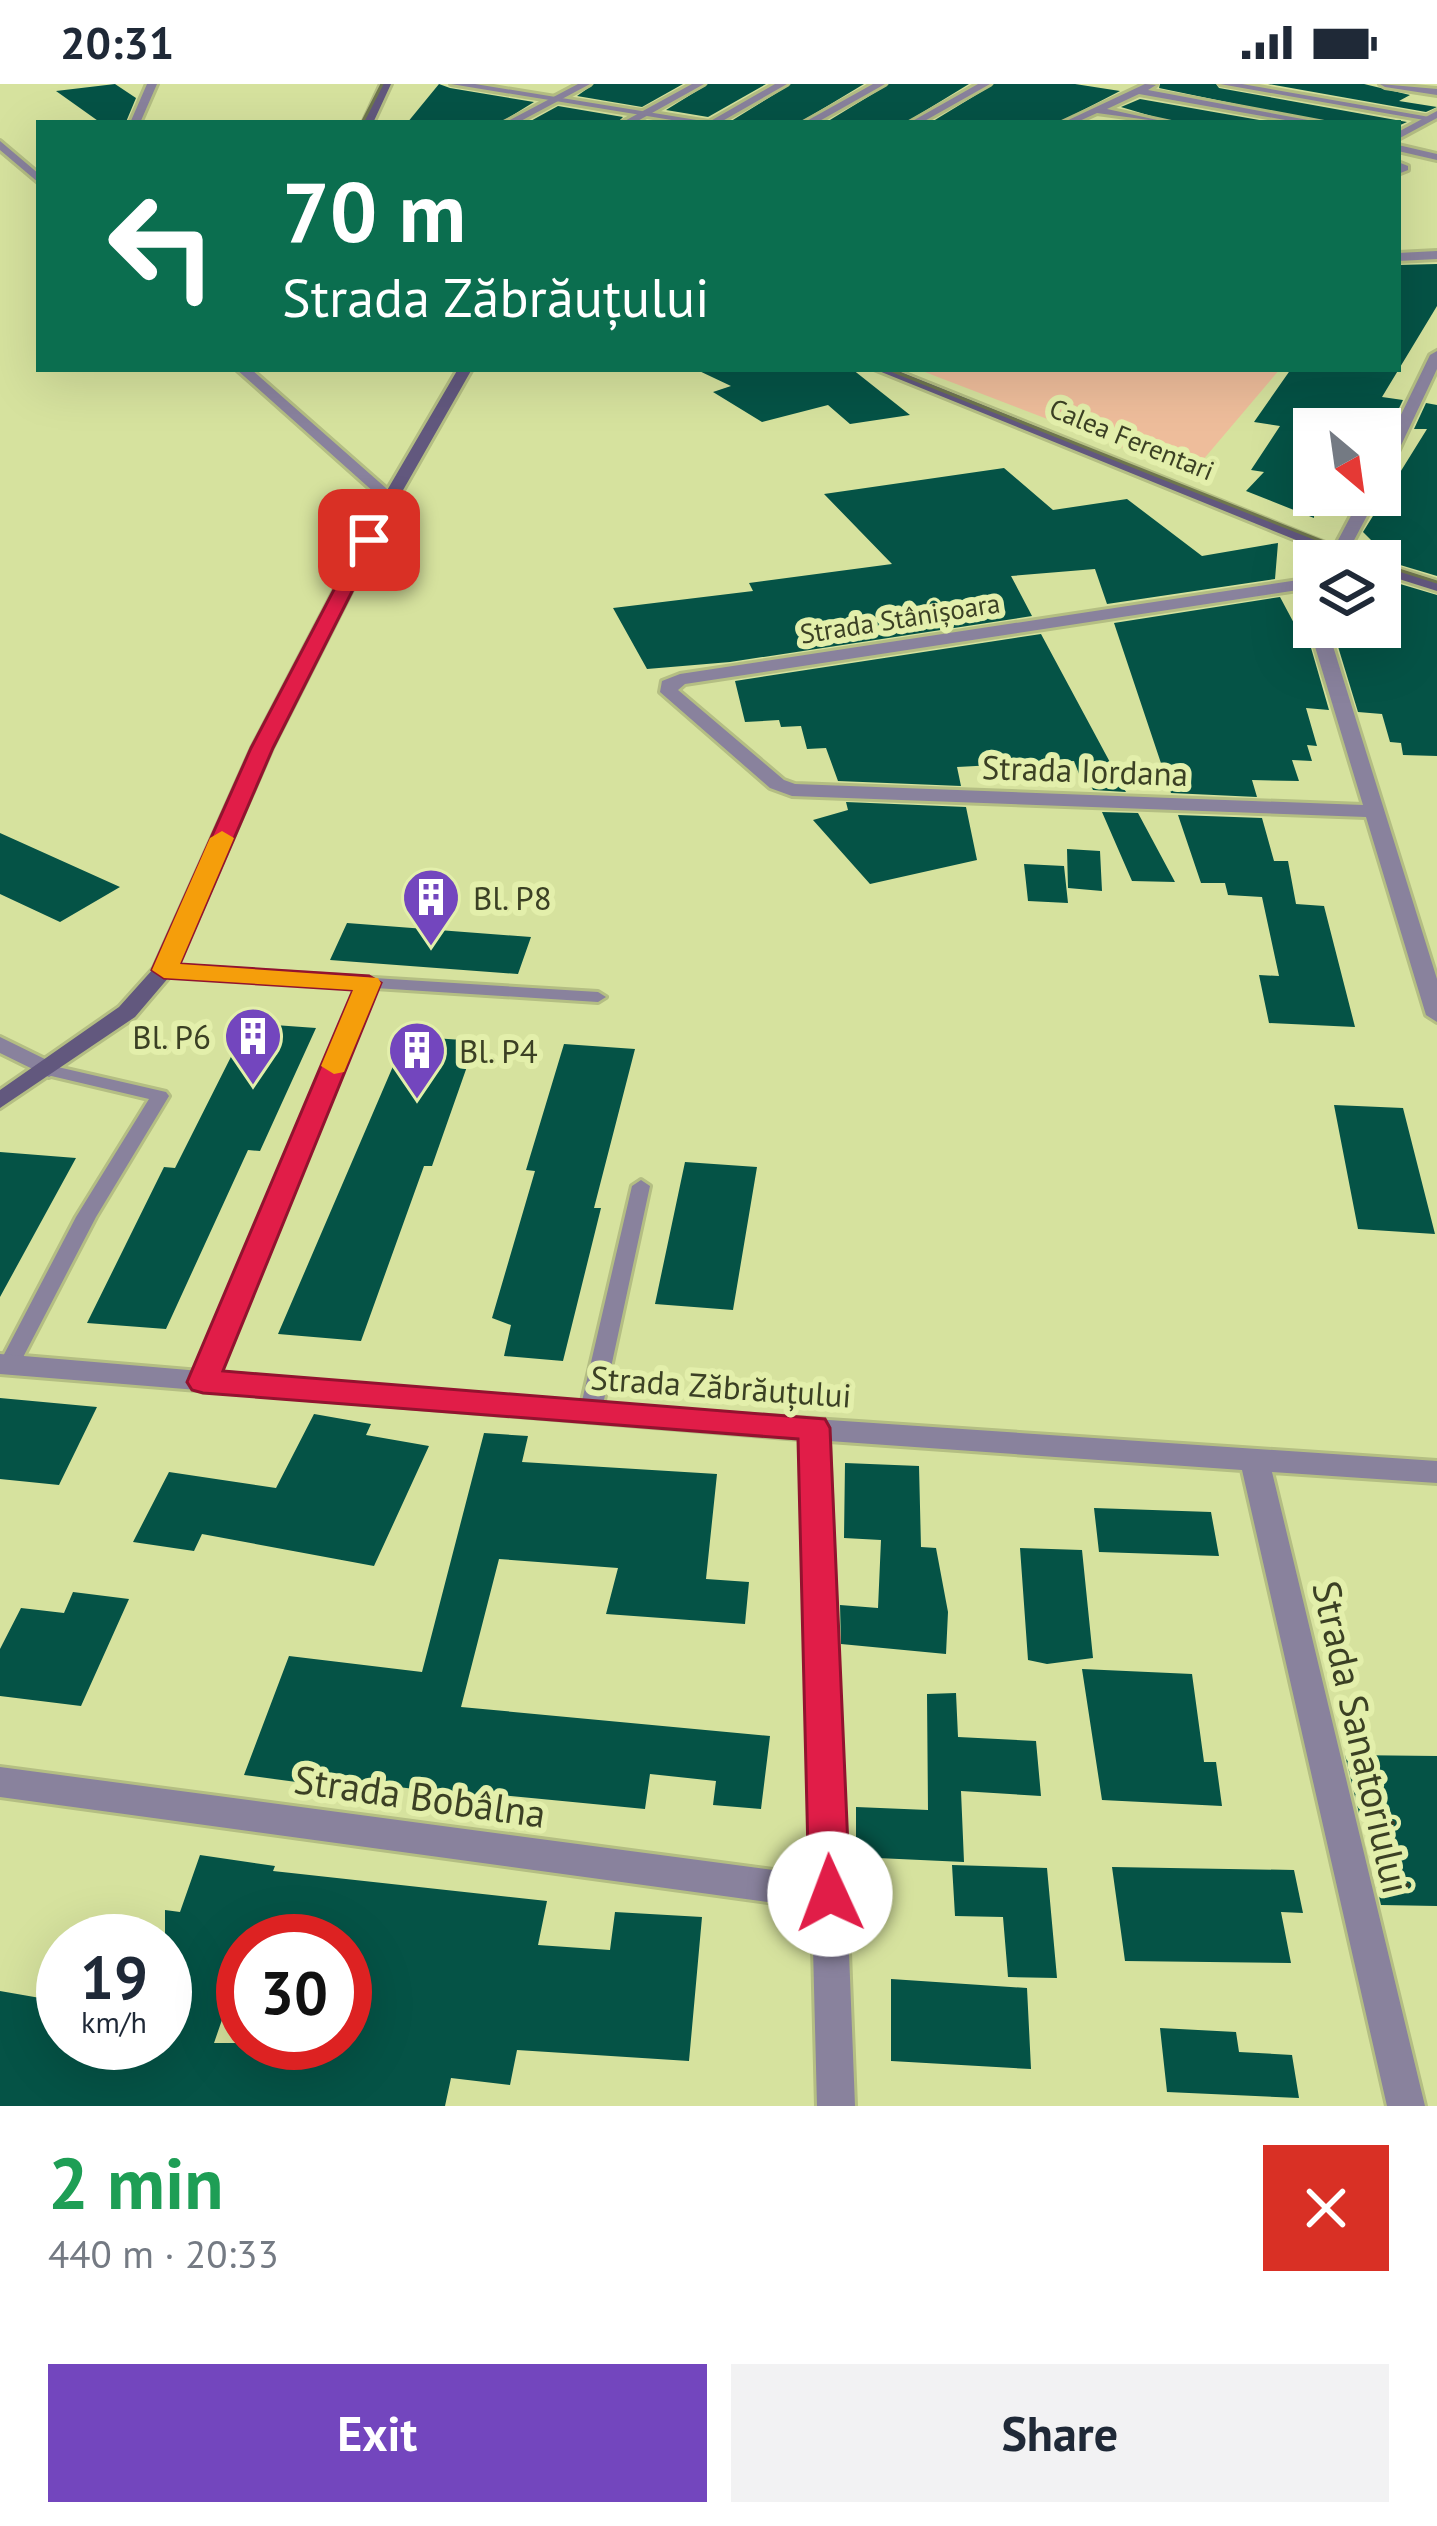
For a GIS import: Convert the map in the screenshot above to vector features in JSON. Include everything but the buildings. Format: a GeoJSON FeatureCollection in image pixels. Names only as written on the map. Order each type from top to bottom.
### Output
{"type":"FeatureCollection","features":[{"type":"Feature","properties":{"kind":"main road"},"geometry":{"type":"LineString","coordinates":[[369,120],[386,84]]}},
{"type":"Feature","properties":{"kind":"main road"},"geometry":{"type":"LineString","coordinates":[[0,1101],[127,1012],[164,970],[262,748],[390,499],[462,372]]}},
{"type":"Feature","properties":{"kind":"main road","name":"Calea Ferentari"},"geometry":{"type":"LineString","coordinates":[[888,372],[1297,540]]}},
{"type":"Feature","properties":{"kind":"main road"},"geometry":{"type":"LineString","coordinates":[[1401,575],[1437,586]]}},
{"type":"Feature","properties":{"kind":"street"},"geometry":{"type":"LineString","coordinates":[[136,120],[152,84]]}},
{"type":"Feature","properties":{"kind":"street"},"geometry":{"type":"LineString","coordinates":[[456,84],[691,120]]}},
{"type":"Feature","properties":{"kind":"street"},"geometry":{"type":"LineString","coordinates":[[515,120],[585,84]]}},
{"type":"Feature","properties":{"kind":"street"},"geometry":{"type":"LineString","coordinates":[[632,120],[699,84]]}},
{"type":"Feature","properties":{"kind":"street"},"geometry":{"type":"LineString","coordinates":[[716,120],[782,84]]}},
{"type":"Feature","properties":{"kind":"street"},"geometry":{"type":"LineString","coordinates":[[814,120],[880,84]]}},
{"type":"Feature","properties":{"kind":"street"},"geometry":{"type":"LineString","coordinates":[[919,120],[985,84]]}},
{"type":"Feature","properties":{"kind":"street"},"geometry":{"type":"LineString","coordinates":[[1074,120],[1153,84]]}},
{"type":"Feature","properties":{"kind":"street"},"geometry":{"type":"LineString","coordinates":[[1225,84],[1435,121]]}},
{"type":"Feature","properties":{"kind":"street"},"geometry":{"type":"LineString","coordinates":[[1385,84],[1437,92]]}},
{"type":"Feature","properties":{"kind":"street"},"geometry":{"type":"LineString","coordinates":[[1138,91],[1302,120]]}},
{"type":"Feature","properties":{"kind":"street"},"geometry":{"type":"LineString","coordinates":[[1096,110],[1150,120]]}},
{"type":"Feature","properties":{"kind":"street"},"geometry":{"type":"LineString","coordinates":[[1401,135],[1435,121]]}},
{"type":"Feature","properties":{"kind":"street"},"geometry":{"type":"LineString","coordinates":[[0,144],[36,178]]}},
{"type":"Feature","properties":{"kind":"street"},"geometry":{"type":"LineString","coordinates":[[1401,149],[1437,157]]}},
{"type":"Feature","properties":{"kind":"street"},"geometry":{"type":"LineString","coordinates":[[1401,257],[1437,255]]}},
{"type":"Feature","properties":{"kind":"street"},"geometry":{"type":"LineString","coordinates":[[1401,430],[1437,355]]}},
{"type":"Feature","properties":{"kind":"street"},"geometry":{"type":"LineString","coordinates":[[246,372],[390,499]]}},
{"type":"Feature","properties":{"kind":"street","name":"Strada Stânișoara"},"geometry":{"type":"LineString","coordinates":[[792,790],[777,784],[669,692],[668,685],[680,679],[1293,589]]}},
{"type":"Feature","properties":{"kind":"street"},"geometry":{"type":"LineString","coordinates":[[1325,648],[1437,1015]]}},
{"type":"Feature","properties":{"kind":"street","name":"Strada Iordana"},"geometry":{"type":"LineString","coordinates":[[792,790],[1375,811]]}},
{"type":"Feature","properties":{"kind":"street"},"geometry":{"type":"LineString","coordinates":[[0,1044],[49,1070]]}},
{"type":"Feature","properties":{"kind":"street","name":"Strada Zăbrăuțului"},"geometry":{"type":"LineString","coordinates":[[4,1365],[590,1414],[1437,1472]]}},
{"type":"Feature","properties":{"kind":"street"},"geometry":{"type":"LineString","coordinates":[[814,1428],[836,2106]]}},
{"type":"Feature","properties":{"kind":"street","name":"Strada Sanatoriului"},"geometry":{"type":"LineString","coordinates":[[1253,1458],[1406,2106]]}},
{"type":"Feature","properties":{"kind":"street","name":"Strada Bobâlna"},"geometry":{"type":"LineString","coordinates":[[0,1782],[830,1894]]}},
{"type":"Feature","properties":{"kind":"lane"},"geometry":{"type":"LineString","coordinates":[[164,970],[598,997]]}},
{"type":"Feature","properties":{"kind":"lane"},"geometry":{"type":"LineString","coordinates":[[203,1382],[369,983]]}},
{"type":"Feature","properties":{"kind":"lane"},"geometry":{"type":"LineString","coordinates":[[4,1365],[86,1216],[160,1096],[49,1070]]}},
{"type":"Feature","properties":{"kind":"lane"},"geometry":{"type":"LineString","coordinates":[[590,1414],[641,1186]]}},
{"type":"Feature","properties":{"kind":"shaded area"},"geometry":{"type":"Polygon","coordinates":[[[925,372],[1277,372],[1191,474],[925,372]]]}},
{"type":"Feature","properties":{"kind":"tram line"},"geometry":{"type":"LineString","coordinates":[[364,120],[382,84]]}},
{"type":"Feature","properties":{"kind":"tram line"},"geometry":{"type":"LineString","coordinates":[[896,372],[1319,540]]}},
{"type":"Feature","properties":{"kind":"tram line"},"geometry":{"type":"LineString","coordinates":[[1401,571],[1437,582]]}},
{"type":"Feature","properties":{"kind":"slow traffic"},"geometry":{"type":"LineString","coordinates":[[222,838],[164,970],[369,983],[334,1066]]}},
{"type":"Feature","properties":{"kind":"place","name":"Bl. P8"},"geometry":{"type":"Point","coordinates":[431,948]}},
{"type":"Feature","properties":{"kind":"place","name":"Bl. P6"},"geometry":{"type":"Point","coordinates":[253,1087]}},
{"type":"Feature","properties":{"kind":"place","name":"Bl. P4"},"geometry":{"type":"Point","coordinates":[417,1101]}},
{"type":"Feature","properties":{"kind":"route"},"geometry":{"type":"LineString","coordinates":[[369,540],[262,748],[164,970],[369,983],[203,1382],[814,1428],[830,1894]]}}]}
